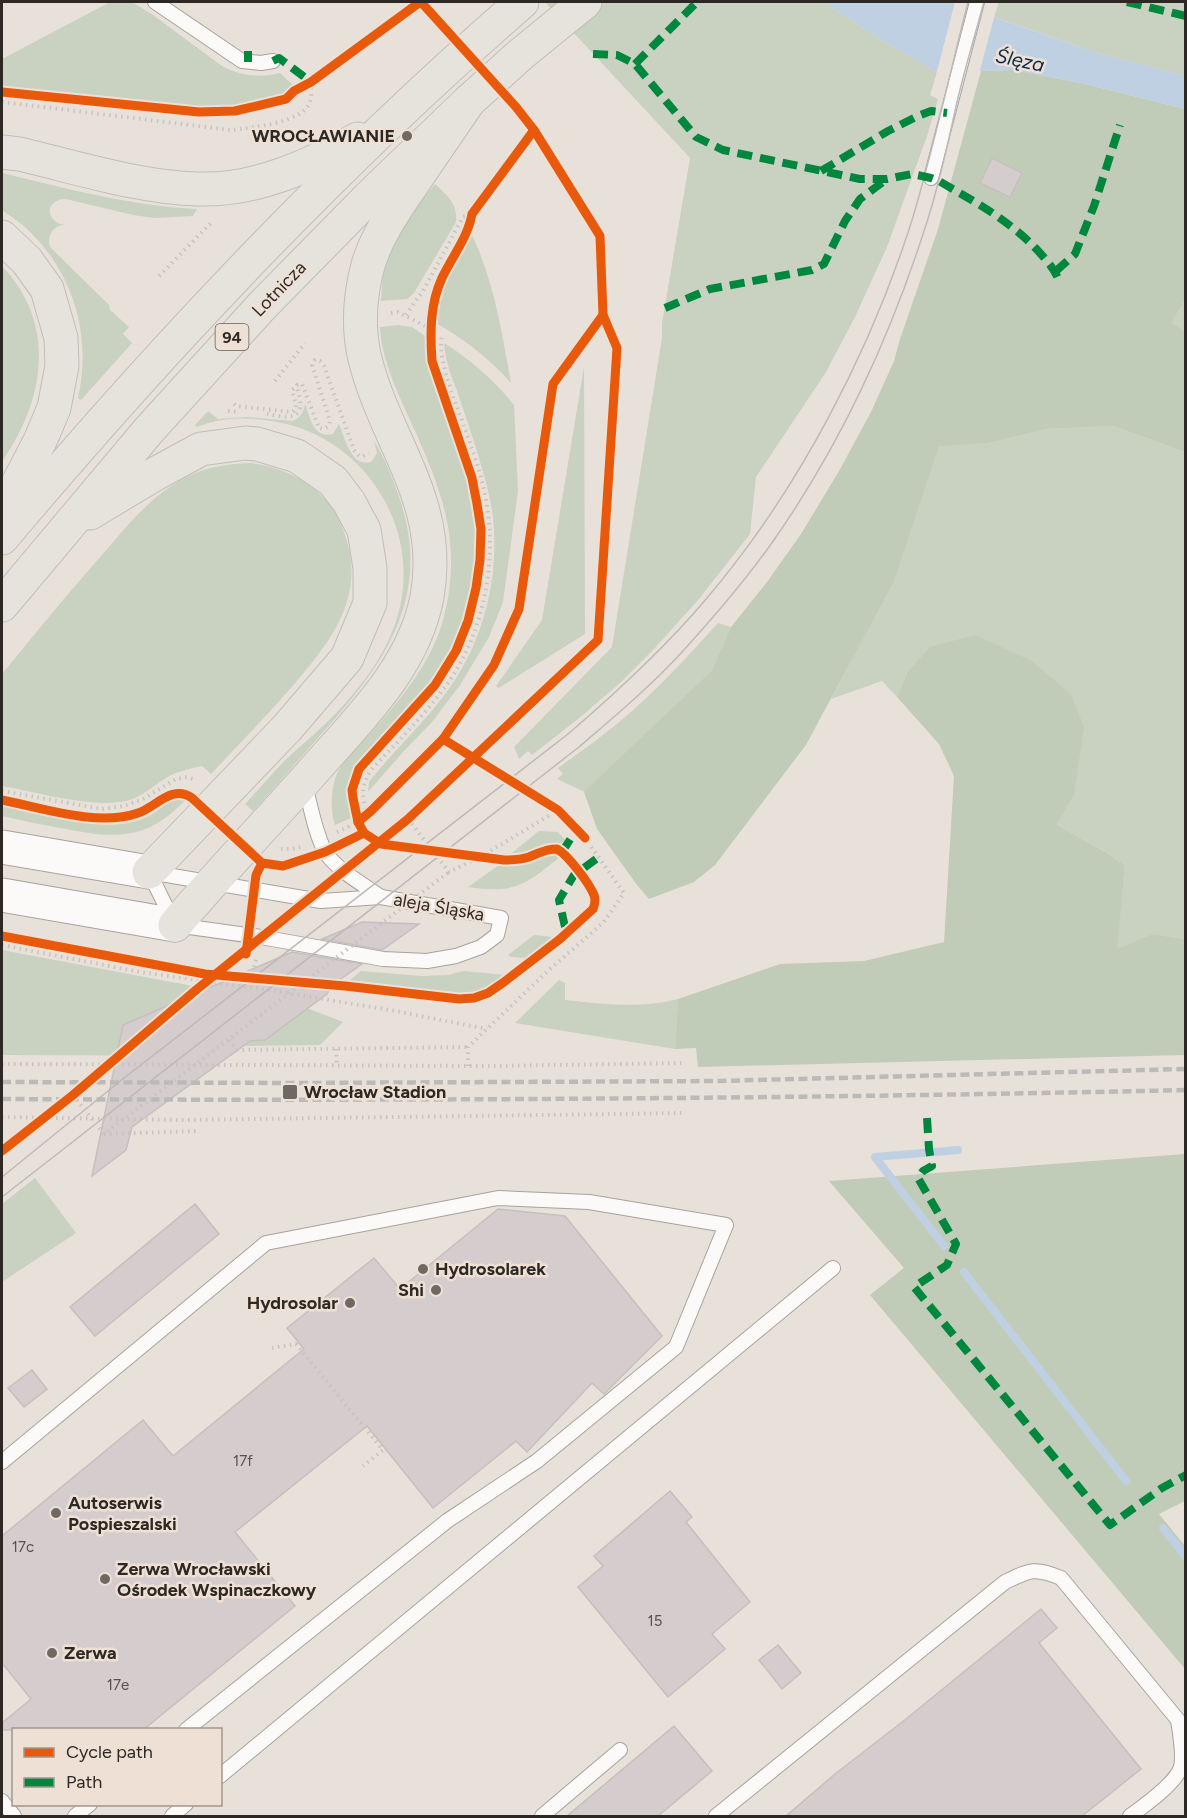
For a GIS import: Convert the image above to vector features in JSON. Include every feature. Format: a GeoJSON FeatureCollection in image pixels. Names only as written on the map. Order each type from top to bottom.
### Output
{"type":"FeatureCollection","features":[{"type":"Feature","properties":{"kind":"main road","name":"94"},"geometry":{"type":"LineString","coordinates":[[2,538],[110,411],[294,216],[386,124],[522,2]]}},
{"type":"Feature","properties":{"kind":"main road","name":"Lotnicza"},"geometry":{"type":"LineString","coordinates":[[2,605],[149,430],[269,298],[469,101],[576,9]]}},
{"type":"Feature","properties":{"kind":"main road"},"geometry":{"type":"LineString","coordinates":[[175,925],[365,712],[396,672],[412,644],[427,598],[430,563],[426,518],[417,488],[372,384],[364,356],[360,315],[368,267],[382,231],[469,101]]}},
{"type":"Feature","properties":{"kind":"main road"},"geometry":{"type":"LineString","coordinates":[[2,152],[147,184],[199,189],[229,187],[275,177],[328,156],[386,124]]}},
{"type":"Feature","properties":{"kind":"main road"},"geometry":{"type":"LineString","coordinates":[[2,237],[27,261],[46,289],[61,338],[62,366],[54,408],[40,441],[2,514]]}},
{"type":"Feature","properties":{"kind":"main road"},"geometry":{"type":"LineString","coordinates":[[66,528],[201,449],[245,443],[257,444],[297,456],[333,481],[349,502],[364,530],[370,568],[370,603],[347,658],[287,728],[149,872]]}},
{"type":"Feature","properties":{"kind":"street","name":"aleja Śląska"},"geometry":{"type":"LineString","coordinates":[[2,847],[149,872]]}},
{"type":"Feature","properties":{"kind":"street","name":"aleja Śląska"},"geometry":{"type":"LineString","coordinates":[[2,895],[175,925]]}},
{"type":"Feature","properties":{"kind":"lane"},"geometry":{"type":"LineString","coordinates":[[155,2],[242,61],[261,63],[273,61]]}},
{"type":"Feature","properties":{"kind":"lane"},"geometry":{"type":"LineString","coordinates":[[931,178],[977,2]]}},
{"type":"Feature","properties":{"kind":"lane"},"geometry":{"type":"LineString","coordinates":[[304,782],[325,852],[334,863],[381,897]]}},
{"type":"Feature","properties":{"kind":"lane"},"geometry":{"type":"LineString","coordinates":[[149,872],[175,925]]}},
{"type":"Feature","properties":{"kind":"lane","name":"aleja Śląska"},"geometry":{"type":"LineString","coordinates":[[149,872],[321,901],[381,897],[501,918],[497,935],[481,947],[456,956],[427,961],[383,959],[261,937],[175,925]]}},
{"type":"Feature","properties":{"kind":"lane"},"geometry":{"type":"LineString","coordinates":[[2,1462],[266,1243],[498,1198],[589,1202],[726,1225],[676,1347],[537,1461],[447,1521],[188,1728]]}},
{"type":"Feature","properties":{"kind":"lane"},"geometry":{"type":"LineString","coordinates":[[222,1774],[833,1268]]}},
{"type":"Feature","properties":{"kind":"lane"},"geometry":{"type":"LineString","coordinates":[[716,1816],[1005,1582],[1029,1571],[1045,1572],[1061,1578],[1178,1720],[1181,1768],[1170,1784],[1130,1816]]}},
{"type":"Feature","properties":{"kind":"lane"},"geometry":{"type":"LineString","coordinates":[[542,1816],[620,1750]]}},
{"type":"Feature","properties":{"kind":"lane"},"geometry":{"type":"LineString","coordinates":[[2,1801],[14,1816]]}},
{"type":"Feature","properties":{"kind":"lane"},"geometry":{"type":"LineString","coordinates":[[75,1816],[88,1806]]}},
{"type":"Feature","properties":{"kind":"lane"},"geometry":{"type":"LineString","coordinates":[[172,1816],[184,1806]]}},
{"type":"Feature","properties":{"kind":"path"},"geometry":{"type":"LineString","coordinates":[[2,102],[231,130],[260,127],[288,119],[302,112],[310,103],[307,84]]}},
{"type":"Feature","properties":{"kind":"path"},"geometry":{"type":"LineString","coordinates":[[2,92],[13,93]]}},
{"type":"Feature","properties":{"kind":"path"},"geometry":{"type":"LineString","coordinates":[[469,228],[472,214]]}},
{"type":"Feature","properties":{"kind":"path"},"geometry":{"type":"LineString","coordinates":[[406,315],[424,289],[463,217],[472,214]]}},
{"type":"Feature","properties":{"kind":"path"},"geometry":{"type":"LineString","coordinates":[[159,276],[212,222]]}},
{"type":"Feature","properties":{"kind":"path"},"geometry":{"type":"LineString","coordinates":[[383,314],[398,312],[430,325]]}},
{"type":"Feature","properties":{"kind":"path"},"geometry":{"type":"LineString","coordinates":[[275,381],[305,344]]}},
{"type":"Feature","properties":{"kind":"path"},"geometry":{"type":"LineString","coordinates":[[432,351],[472,478],[481,529],[477,578]]}},
{"type":"Feature","properties":{"kind":"path"},"geometry":{"type":"LineString","coordinates":[[234,404],[292,412],[296,405],[292,390],[302,384],[320,428],[324,429],[330,421],[312,364],[315,360],[321,361],[354,450],[359,456],[363,456],[370,451],[369,446]]}},
{"type":"Feature","properties":{"kind":"path"},"geometry":{"type":"LineString","coordinates":[[228,411],[291,416],[300,408],[297,385]]}},
{"type":"Feature","properties":{"kind":"path"},"geometry":{"type":"LineString","coordinates":[[464,632],[471,610]]}},
{"type":"Feature","properties":{"kind":"path"},"geometry":{"type":"LineString","coordinates":[[428,692],[440,676]]}},
{"type":"Feature","properties":{"kind":"path"},"geometry":{"type":"LineString","coordinates":[[359,770],[379,747]]}},
{"type":"Feature","properties":{"kind":"path"},"geometry":{"type":"LineString","coordinates":[[2,791],[102,809],[124,806],[143,799],[176,779],[187,777],[200,781]]}},
{"type":"Feature","properties":{"kind":"path"},"geometry":{"type":"LineString","coordinates":[[148,808],[167,795]]}},
{"type":"Feature","properties":{"kind":"path"},"geometry":{"type":"LineString","coordinates":[[2,800],[56,811]]}},
{"type":"Feature","properties":{"kind":"path"},"geometry":{"type":"LineString","coordinates":[[355,807],[357,822],[364,833]]}},
{"type":"Feature","properties":{"kind":"path"},"geometry":{"type":"LineString","coordinates":[[104,1134],[449,872],[482,856],[558,810]]}},
{"type":"Feature","properties":{"kind":"path"},"geometry":{"type":"LineString","coordinates":[[83,816],[110,818]]}},
{"type":"Feature","properties":{"kind":"path"},"geometry":{"type":"LineString","coordinates":[[408,819],[449,872]]}},
{"type":"Feature","properties":{"kind":"path"},"geometry":{"type":"LineString","coordinates":[[336,833],[357,822]]}},
{"type":"Feature","properties":{"kind":"path"},"geometry":{"type":"LineString","coordinates":[[229,1040],[238,1050],[468,1047],[550,969],[603,923],[624,893],[585,838]]}},
{"type":"Feature","properties":{"kind":"path"},"geometry":{"type":"LineString","coordinates":[[418,848],[452,854]]}},
{"type":"Feature","properties":{"kind":"path"},"geometry":{"type":"LineString","coordinates":[[463,855],[494,859]]}},
{"type":"Feature","properties":{"kind":"path"},"geometry":{"type":"LineString","coordinates":[[2,936],[177,970],[271,980]]}},
{"type":"Feature","properties":{"kind":"path"},"geometry":{"type":"LineString","coordinates":[[2,945],[140,972],[252,985],[487,1029]]}},
{"type":"Feature","properties":{"kind":"path"},"geometry":{"type":"LineString","coordinates":[[292,981],[324,984]]}},
{"type":"Feature","properties":{"kind":"path"},"geometry":{"type":"LineString","coordinates":[[468,1047],[468,1066]]}},
{"type":"Feature","properties":{"kind":"path"},"geometry":{"type":"LineString","coordinates":[[336,1049],[337,1066]]}},
{"type":"Feature","properties":{"kind":"path"},"geometry":{"type":"LineString","coordinates":[[2,1064],[468,1066],[686,1063]]}},
{"type":"Feature","properties":{"kind":"path"},"geometry":{"type":"LineString","coordinates":[[73,1095],[104,1134]]}},
{"type":"Feature","properties":{"kind":"path"},"geometry":{"type":"LineString","coordinates":[[2,1117],[178,1120],[686,1113]]}},
{"type":"Feature","properties":{"kind":"path"},"geometry":{"type":"LineString","coordinates":[[104,1134],[198,1131]]}},
{"type":"Feature","properties":{"kind":"path"},"geometry":{"type":"LineString","coordinates":[[272,1348],[296,1344],[383,1450],[363,1466]]}},
{"type":"Feature","properties":{"kind":"green space"},"geometry":{"type":"Polygon","coordinates":[[[110,2],[132,2],[222,66],[250,75],[280,73],[292,84],[291,88],[284,94],[253,103],[205,107],[2,87],[2,59],[110,2]]]}},
{"type":"Feature","properties":{"kind":"green space"},"geometry":{"type":"Polygon","coordinates":[[[545,2],[824,2],[881,40],[937,72],[930,95],[938,99],[887,247],[855,317],[826,372],[756,477],[750,534],[699,599],[621,682],[532,755],[528,751],[519,759],[514,747],[612,647],[690,158],[545,2]]]}},
{"type":"Feature","properties":{"kind":"green space"},"geometry":{"type":"Polygon","coordinates":[[[999,2],[1185,2],[1185,76],[1098,53],[994,17],[999,2]]]}},
{"type":"Feature","properties":{"kind":"green space"},"geometry":{"type":"Polygon","coordinates":[[[1013,70],[1081,83],[1185,109],[1185,299],[1172,323],[1185,331],[1185,452],[1113,426],[1047,429],[989,443],[939,446],[894,581],[806,745],[715,865],[694,882],[649,899],[597,829],[584,792],[711,671],[731,627],[801,534],[839,471],[871,412],[894,361],[938,229],[981,71],[1013,70]]]}},
{"type":"Feature","properties":{"kind":"green space"},"geometry":{"type":"Polygon","coordinates":[[[2,173],[123,200],[197,209],[193,216],[154,218],[66,199],[59,200],[51,206],[50,211],[54,220],[65,225],[54,229],[49,238],[50,247],[129,327],[123,334],[132,343],[81,400],[78,398],[83,352],[75,307],[57,265],[43,246],[24,226],[2,210],[2,173]]]}},
{"type":"Feature","properties":{"kind":"green space"},"geometry":{"type":"Polygon","coordinates":[[[435,184],[453,205],[456,222],[414,293],[407,299],[381,301],[385,268],[395,242],[413,212],[435,184]]]}},
{"type":"Feature","properties":{"kind":"green space"},"geometry":{"type":"Polygon","coordinates":[[[472,235],[492,289],[511,383],[476,350],[436,323],[444,288],[472,235]]]}},
{"type":"Feature","properties":{"kind":"green space"},"geometry":{"type":"Polygon","coordinates":[[[2,266],[20,289],[31,312],[38,337],[39,362],[28,413],[2,461],[2,266]]]}},
{"type":"Feature","properties":{"kind":"green space"},"geometry":{"type":"Polygon","coordinates":[[[1185,299],[1185,331],[1172,323],[1185,299]]]}},
{"type":"Feature","properties":{"kind":"green space"},"geometry":{"type":"Polygon","coordinates":[[[398,325],[412,327],[425,336],[427,360],[432,378],[468,484],[475,532],[472,581],[460,628],[450,650],[420,696],[355,767],[348,786],[351,818],[335,825],[332,813],[332,794],[336,776],[351,754],[392,709],[421,669],[442,624],[448,596],[451,569],[450,544],[441,496],[391,376],[381,340],[380,327],[398,325]]]}},
{"type":"Feature","properties":{"kind":"green space"},"geometry":{"type":"Polygon","coordinates":[[[444,343],[482,371],[514,405],[518,491],[503,602],[489,637],[460,685],[432,722],[368,792],[369,782],[453,683],[474,645],[491,583],[494,539],[491,505],[475,446],[449,367],[444,343]]]}},
{"type":"Feature","properties":{"kind":"green space"},"geometry":{"type":"Polygon","coordinates":[[[584,367],[585,634],[499,688],[496,686],[542,620],[584,367]]]}},
{"type":"Feature","properties":{"kind":"green space"},"geometry":{"type":"Polygon","coordinates":[[[305,403],[313,426],[321,433],[333,434],[339,424],[350,451],[359,461],[365,463],[372,461],[377,453],[374,441],[381,453],[397,491],[408,529],[410,564],[406,596],[397,627],[382,656],[363,684],[253,811],[245,804],[355,692],[378,660],[394,627],[403,592],[403,556],[395,523],[380,492],[358,465],[331,443],[300,428],[264,420],[230,419],[197,427],[195,425],[208,411],[218,419],[247,417],[292,421],[301,414],[305,403]]]}},
{"type":"Feature","properties":{"kind":"green space"},"geometry":{"type":"Polygon","coordinates":[[[1113,426],[1185,452],[1185,939],[1152,934],[1116,950],[1125,865],[1057,825],[1074,795],[907,673],[897,697],[882,681],[831,699],[896,574],[939,445],[989,443],[1047,429],[1113,426]]]}},
{"type":"Feature","properties":{"kind":"green space"},"geometry":{"type":"Polygon","coordinates":[[[251,463],[278,469],[314,488],[332,508],[348,546],[351,569],[350,591],[343,612],[333,632],[305,671],[211,774],[202,766],[186,770],[167,777],[135,798],[106,803],[70,800],[2,786],[2,674],[120,534],[158,496],[181,480],[206,469],[251,463]]]}},
{"type":"Feature","properties":{"kind":"green space"},"geometry":{"type":"Polygon","coordinates":[[[718,623],[731,627],[711,671],[585,792],[557,779],[563,774],[558,768],[637,707],[718,623]]]}},
{"type":"Feature","properties":{"kind":"green space"},"geometry":{"type":"Polygon","coordinates":[[[975,635],[1030,660],[1071,694],[1084,727],[1074,795],[1057,825],[1125,865],[1117,949],[1152,934],[1185,939],[1185,1055],[698,1067],[696,1048],[675,1049],[678,999],[780,964],[864,961],[944,942],[954,776],[939,744],[897,697],[907,673],[930,647],[975,635]]]}},
{"type":"Feature","properties":{"kind":"green space"},"geometry":{"type":"Polygon","coordinates":[[[178,799],[185,800],[158,823],[130,833],[116,835],[84,832],[2,816],[2,805],[100,824],[122,824],[144,818],[178,799]]]}},
{"type":"Feature","properties":{"kind":"green space"},"geometry":{"type":"Polygon","coordinates":[[[539,831],[558,832],[565,840],[559,845],[545,845],[508,856],[539,831]]]}},
{"type":"Feature","properties":{"kind":"green space"},"geometry":{"type":"Polygon","coordinates":[[[545,854],[560,857],[528,881],[509,888],[468,887],[499,865],[521,865],[545,854]]]}},
{"type":"Feature","properties":{"kind":"green space"},"geometry":{"type":"Polygon","coordinates":[[[534,935],[553,937],[526,958],[508,955],[534,935]]]}},
{"type":"Feature","properties":{"kind":"green space"},"geometry":{"type":"Polygon","coordinates":[[[2,950],[304,1007],[343,1022],[320,1045],[244,1046],[231,1056],[2,1055],[2,950]]]}},
{"type":"Feature","properties":{"kind":"green space"},"geometry":{"type":"Polygon","coordinates":[[[361,971],[422,976],[448,975],[463,971],[506,975],[489,987],[467,994],[349,981],[361,971]]]}},
{"type":"Feature","properties":{"kind":"green space"},"geometry":{"type":"Polygon","coordinates":[[[559,980],[565,983],[565,1000],[636,1005],[678,999],[675,1049],[515,1023],[559,980]]]}},
{"type":"Feature","properties":{"kind":"green space"},"geometry":{"type":"Polygon","coordinates":[[[1185,1154],[1185,1501],[1159,1514],[1185,1546],[1185,1669],[870,1295],[904,1268],[829,1181],[1185,1154]]]}},
{"type":"Feature","properties":{"kind":"green space"},"geometry":{"type":"Polygon","coordinates":[[[35,1178],[76,1233],[2,1282],[2,1204],[35,1178]]]}},
{"type":"Feature","properties":{"kind":"water","name":"Ślęza"},"geometry":{"type":"Polygon","coordinates":[[[824,2],[953,3],[1098,53],[1185,76],[1185,109],[1081,83],[1013,70],[937,72],[881,40],[824,2]]]}},
{"type":"Feature","properties":{"kind":"pier"},"geometry":{"type":"Polygon","coordinates":[[[955,2],[995,14],[979,74],[936,75],[955,2]]]}},
{"type":"Feature","properties":{"kind":"building"},"geometry":{"type":"Polygon","coordinates":[[[992,158],[1022,173],[1010,197],[980,183],[992,158]]]}},
{"type":"Feature","properties":{"kind":"building"},"geometry":{"type":"Polygon","coordinates":[[[362,922],[419,924],[382,950],[322,939],[362,922]]]}},
{"type":"Feature","properties":{"kind":"building"},"geometry":{"type":"Polygon","coordinates":[[[292,952],[362,964],[331,986],[327,994],[265,1040],[250,1041],[132,1127],[126,1150],[92,1176],[123,1025],[292,952]]]}},
{"type":"Feature","properties":{"kind":"building"},"geometry":{"type":"Polygon","coordinates":[[[195,1204],[219,1234],[95,1336],[70,1307],[195,1204]]]}},
{"type":"Feature","properties":{"kind":"building"},"geometry":{"type":"Polygon","coordinates":[[[498,1209],[565,1216],[662,1336],[604,1394],[592,1383],[527,1452],[516,1441],[433,1508],[367,1426],[235,1532],[295,1606],[145,1728],[12,1728],[12,1730],[2,1730],[2,1723],[31,1699],[2,1663],[2,1536],[143,1420],[173,1456],[304,1349],[287,1328],[374,1258],[400,1289],[498,1209]]]}},
{"type":"Feature","properties":{"kind":"building"},"geometry":{"type":"Polygon","coordinates":[[[32,1370],[47,1389],[24,1407],[8,1388],[32,1370]]]}},
{"type":"Feature","properties":{"kind":"building"},"geometry":{"type":"Polygon","coordinates":[[[670,1491],[692,1517],[686,1522],[750,1602],[712,1634],[725,1649],[668,1697],[578,1587],[603,1566],[594,1556],[670,1491]]]}},
{"type":"Feature","properties":{"kind":"building"},"geometry":{"type":"Polygon","coordinates":[[[1041,1609],[1057,1628],[1039,1643],[1141,1769],[1082,1816],[786,1816],[835,1774],[1041,1609]]]}},
{"type":"Feature","properties":{"kind":"building"},"geometry":{"type":"Polygon","coordinates":[[[778,1645],[801,1673],[782,1689],[759,1660],[778,1645]]]}},
{"type":"Feature","properties":{"kind":"building"},"geometry":{"type":"Polygon","coordinates":[[[674,1726],[712,1771],[658,1816],[567,1816],[674,1726]]]}},
{"type":"Feature","properties":{"kind":"waterway"},"geometry":{"type":"LineString","coordinates":[[944,1246],[875,1157],[958,1150]]}},
{"type":"Feature","properties":{"kind":"waterway"},"geometry":{"type":"LineString","coordinates":[[964,1272],[1126,1481]]}},
{"type":"Feature","properties":{"kind":"waterway"},"geometry":{"type":"LineString","coordinates":[[1163,1528],[1186,1557]]}},
{"type":"Feature","properties":{"kind":"tram line"},"geometry":{"type":"LineString","coordinates":[[2,1177],[124,1078],[568,734],[640,669],[707,598],[772,512],[801,466],[828,418],[876,318],[913,217],[968,2]]}},
{"type":"Feature","properties":{"kind":"tram line"},"geometry":{"type":"LineString","coordinates":[[2,1197],[579,747],[671,664],[738,587],[769,547],[818,472],[879,351],[912,267],[931,210],[984,2]]}},
{"type":"Feature","properties":{"kind":"railway"},"geometry":{"type":"LineString","coordinates":[[2,1082],[717,1081],[1186,1069]]}},
{"type":"Feature","properties":{"kind":"railway"},"geometry":{"type":"LineString","coordinates":[[2,1099],[594,1099],[1186,1090]]}},
{"type":"Feature","properties":{"kind":"marked path"},"geometry":{"type":"LineString","coordinates":[[635,64],[697,2]]}},
{"type":"Feature","properties":{"kind":"marked path"},"geometry":{"type":"LineString","coordinates":[[1127,2],[1186,16]]}},
{"type":"Feature","properties":{"kind":"marked path"},"geometry":{"type":"LineString","coordinates":[[248,51],[248,62]]}},
{"type":"Feature","properties":{"kind":"marked path"},"geometry":{"type":"LineString","coordinates":[[593,54],[617,55],[635,64],[696,137],[723,150],[860,179],[887,179],[912,174],[939,181],[1017,231],[1046,260],[1060,284]]}},
{"type":"Feature","properties":{"kind":"marked path"},"geometry":{"type":"LineString","coordinates":[[273,61],[279,58],[311,82],[314,80]]}},
{"type":"Feature","properties":{"kind":"marked path"},"geometry":{"type":"LineString","coordinates":[[821,171],[918,116],[931,111],[947,113]]}},
{"type":"Feature","properties":{"kind":"marked path"},"geometry":{"type":"LineString","coordinates":[[1056,271],[1075,254],[1094,206],[1120,125]]}},
{"type":"Feature","properties":{"kind":"marked path"},"geometry":{"type":"LineString","coordinates":[[665,308],[710,289],[812,270],[824,264],[845,221],[860,199],[887,179]]}},
{"type":"Feature","properties":{"kind":"marked path"},"geometry":{"type":"LineString","coordinates":[[562,852],[577,829]]}},
{"type":"Feature","properties":{"kind":"marked path"},"geometry":{"type":"LineString","coordinates":[[565,927],[559,900],[574,875],[599,857]]}},
{"type":"Feature","properties":{"kind":"marked path"},"geometry":{"type":"LineString","coordinates":[[927,1118],[932,1166],[923,1171],[918,1178],[956,1244],[947,1265],[914,1287],[1110,1525],[1162,1488],[1186,1475]]}},
{"type":"Feature","properties":{"kind":"cycle path"},"geometry":{"type":"LineString","coordinates":[[2,92],[199,112],[235,111],[286,99],[420,2]]}},
{"type":"Feature","properties":{"kind":"cycle path"},"geometry":{"type":"LineString","coordinates":[[2,1151],[73,1095],[196,990],[408,819],[598,640],[617,348],[603,315],[600,236],[534,130],[421,2]]}},
{"type":"Feature","properties":{"kind":"cycle path"},"geometry":{"type":"LineString","coordinates":[[2,936],[205,974],[459,999],[474,998],[488,993],[560,939],[593,909],[595,899],[591,890],[572,863],[557,849],[545,850],[522,859],[504,860],[381,844],[364,833],[358,822],[352,790],[359,769],[435,685],[456,651],[468,621],[480,560],[481,529],[472,478],[432,361],[433,308],[442,278],[463,239],[472,214],[534,130]]}},
{"type":"Feature","properties":{"kind":"cycle path"},"geometry":{"type":"LineString","coordinates":[[585,838],[558,810],[443,739],[494,665],[519,609],[553,384],[603,315]]}},
{"type":"Feature","properties":{"kind":"cycle path"},"geometry":{"type":"LineString","coordinates":[[358,822],[443,739]]}},
{"type":"Feature","properties":{"kind":"cycle path"},"geometry":{"type":"LineString","coordinates":[[2,800],[70,815],[106,818],[138,813],[171,795],[185,794],[262,863],[283,866],[325,852],[364,833]]}},
{"type":"Feature","properties":{"kind":"cycle path"},"geometry":{"type":"LineString","coordinates":[[246,954],[256,875],[262,863]]}},
{"type":"Feature","properties":{"kind":"place","name":"WROCŁAWIANIE"},"geometry":{"type":"Point","coordinates":[407,136]}},
{"type":"Feature","properties":{"kind":"place","name":"Wrocław Stadion"},"geometry":{"type":"Point","coordinates":[290,1092]}},
{"type":"Feature","properties":{"kind":"place","name":"Hydrosolarek"},"geometry":{"type":"Point","coordinates":[423,1269]}},
{"type":"Feature","properties":{"kind":"place","name":"Shi"},"geometry":{"type":"Point","coordinates":[436,1290]}},
{"type":"Feature","properties":{"kind":"place","name":"Hydrosolar"},"geometry":{"type":"Point","coordinates":[350,1303]}},
{"type":"Feature","properties":{"kind":"place","name":"Autoserwis Pospieszalski"},"geometry":{"type":"Point","coordinates":[56,1513]}},
{"type":"Feature","properties":{"kind":"place","name":"Zerwa Wrocławski Ośrodek Wspinaczkowy"},"geometry":{"type":"Point","coordinates":[105,1579]}},
{"type":"Feature","properties":{"kind":"place","name":"Zerwa"},"geometry":{"type":"Point","coordinates":[52,1653]}}]}
